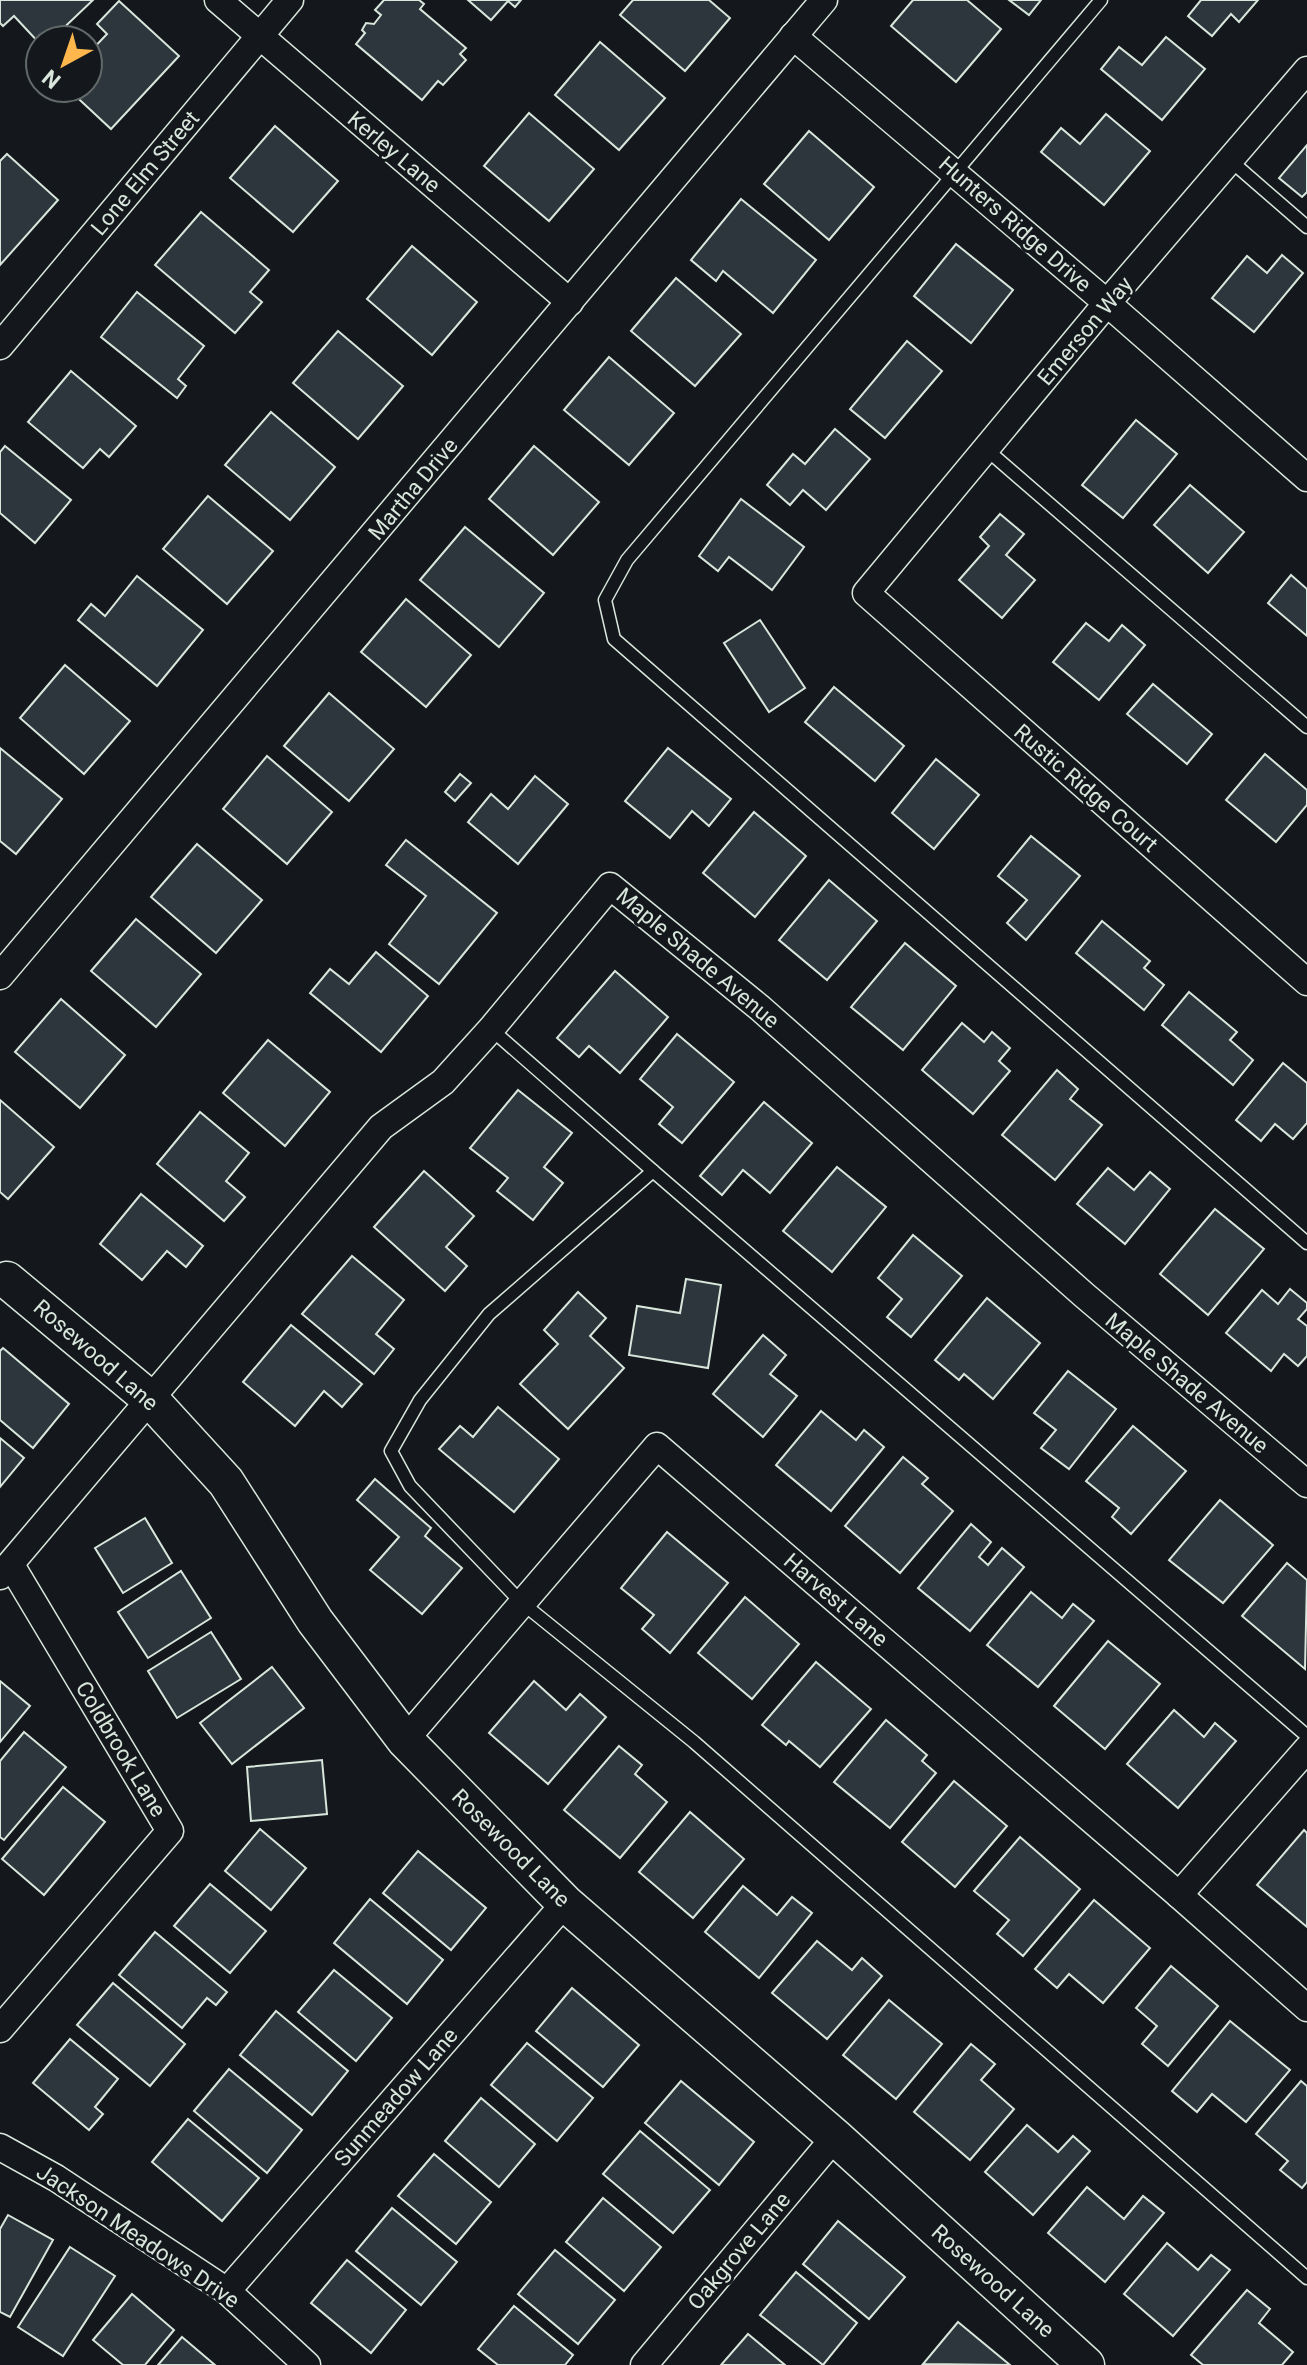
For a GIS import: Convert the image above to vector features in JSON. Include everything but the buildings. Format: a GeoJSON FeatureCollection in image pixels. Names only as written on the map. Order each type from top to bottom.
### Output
{"type":"FeatureCollection","features":[{"type":"Feature","properties":{"kind":"street","name":"Kerley Lane"},"geometry":{"type":"LineString","coordinates":[[218,0],[570,302]]}},
{"type":"Feature","properties":{"kind":"street","name":"Lone Elm Street"},"geometry":{"type":"LineString","coordinates":[[0,346],[290,0]]}},
{"type":"Feature","properties":{"kind":"street","name":"Martha Drive"},"geometry":{"type":"LineString","coordinates":[[0,976],[824,0]]}},
{"type":"Feature","properties":{"kind":"street","name":"Hunters Ridge Drive"},"geometry":{"type":"LineString","coordinates":[[793,36],[955,172],[1307,478]]}},
{"type":"Feature","properties":{"kind":"street","name":"Emerson Way"},"geometry":{"type":"LineString","coordinates":[[866,593],[1107,303],[1307,70]]}},
{"type":"Feature","properties":{"kind":"street","name":"Rustic Ridge Court"},"geometry":{"type":"LineString","coordinates":[[866,593],[1307,982]]}},
{"type":"Feature","properties":{"kind":"street","name":"Maple Shade Avenue"},"geometry":{"type":"LineString","coordinates":[[6,1571],[381,1127],[443,1082],[610,886],[760,1008],[1084,1295],[1307,1484]]}},
{"type":"Feature","properties":{"kind":"street","name":"Rosewood Lane"},"geometry":{"type":"LineString","coordinates":[[4,1277],[150,1399],[226,1482],[315,1621],[405,1740],[565,1903],[835,2137],[1086,2365]]}},
{"type":"Feature","properties":{"kind":"street","name":"Harvest Lane"},"geometry":{"type":"LineString","coordinates":[[405,1740],[657,1446],[1307,2008]]}},
{"type":"Feature","properties":{"kind":"street","name":"Coldbrook Lane"},"geometry":{"type":"LineString","coordinates":[[0,2029],[170,1831],[6,1571]]}},
{"type":"Feature","properties":{"kind":"street"},"geometry":{"type":"LineString","coordinates":[[1179,1895],[1307,1749]]}},
{"type":"Feature","properties":{"kind":"street","name":"Sunmeadow Lane"},"geometry":{"type":"LineString","coordinates":[[227,2291],[565,1903]]}},
{"type":"Feature","properties":{"kind":"street","name":"Oakgrove Lane"},"geometry":{"type":"LineString","coordinates":[[644,2365],[835,2137]]}},
{"type":"Feature","properties":{"kind":"street","name":"Jackson Meadows Drive"},"geometry":{"type":"LineString","coordinates":[[0,2147],[56,2178],[227,2291],[307,2365]]}},
{"type":"Feature","properties":{"kind":"lane"},"geometry":{"type":"LineString","coordinates":[[1101,0],[627,560],[605,600],[614,639],[1307,1243]]}},
{"type":"Feature","properties":{"kind":"lane"},"geometry":{"type":"LineString","coordinates":[[1231,161],[1307,227]]}},
{"type":"Feature","properties":{"kind":"lane"},"geometry":{"type":"LineString","coordinates":[[986,449],[1307,727]]}},
{"type":"Feature","properties":{"kind":"lane"},"geometry":{"type":"LineString","coordinates":[[491,1029],[1307,1736]]}},
{"type":"Feature","properties":{"kind":"lane"},"geometry":{"type":"LineString","coordinates":[[653,1171],[489,1314],[420,1400],[391,1451],[410,1486],[521,1602],[694,1742],[1307,2278]]}}]}
